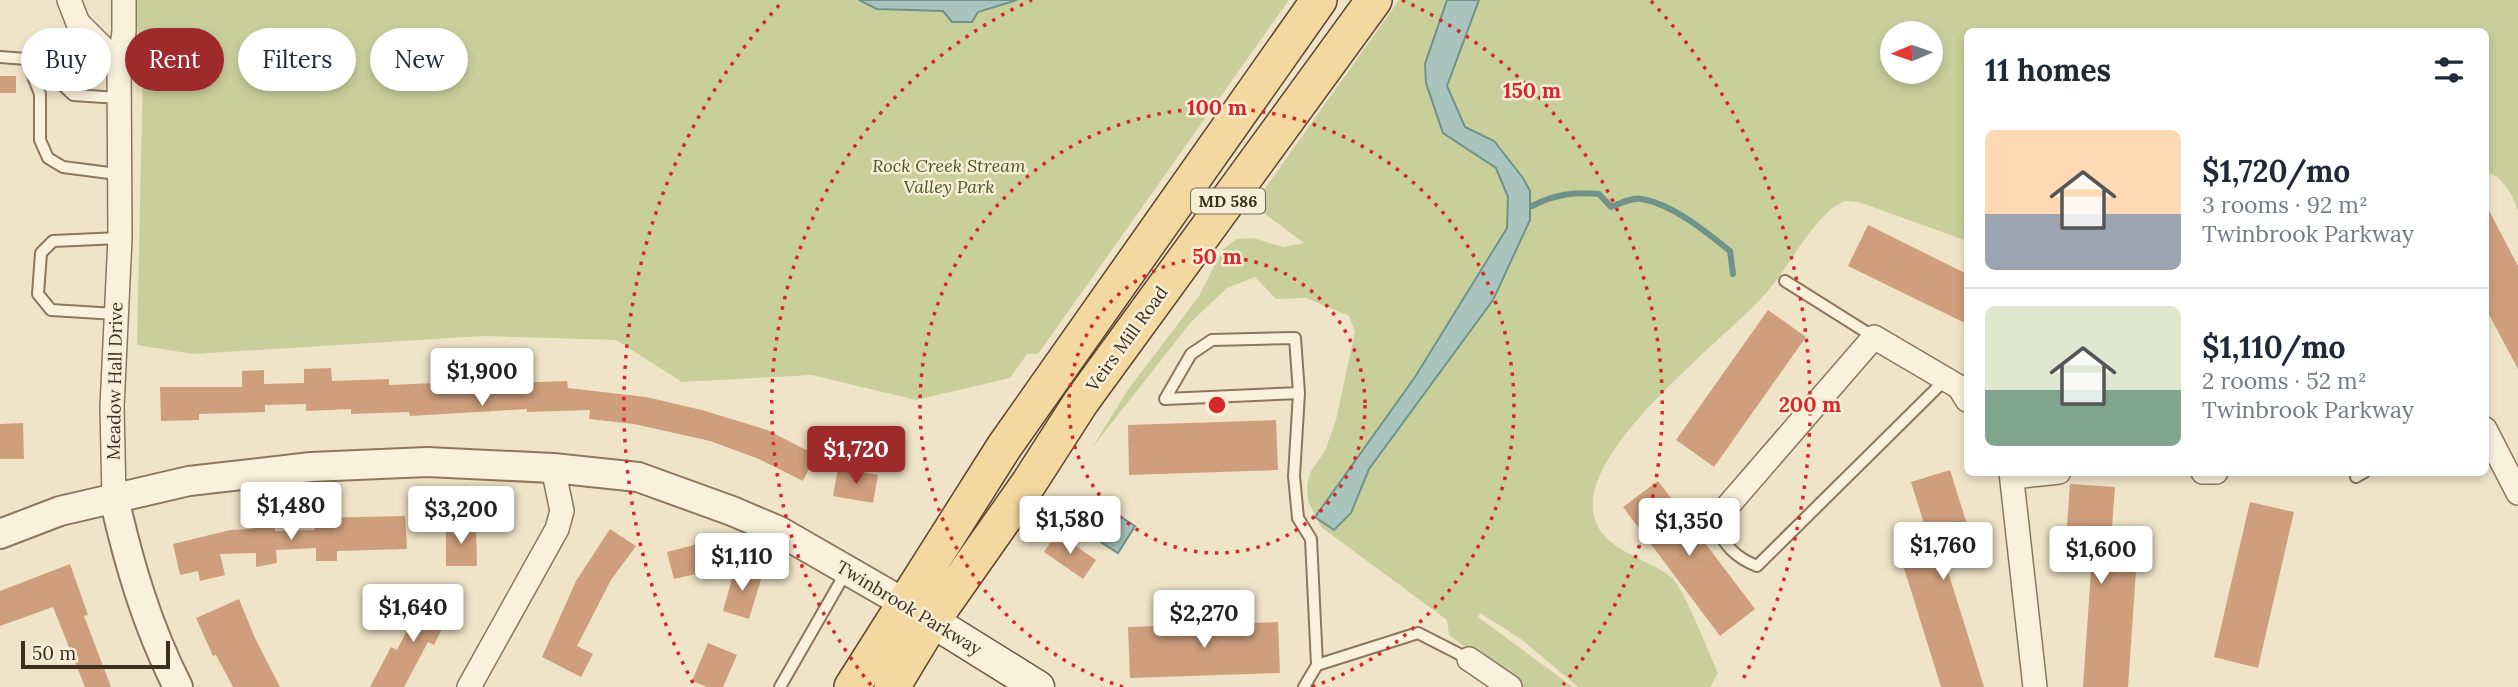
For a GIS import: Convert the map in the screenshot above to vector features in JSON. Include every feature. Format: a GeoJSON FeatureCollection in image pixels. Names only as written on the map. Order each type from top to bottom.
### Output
{"type":"FeatureCollection","features":[{"type":"Feature","properties":{"kind":"main road","name":"Veirs Mill Road"},"geometry":{"type":"LineString","coordinates":[[892,687],[918,612],[1029,410],[1319,0]]}},
{"type":"Feature","properties":{"kind":"main road","name":"Veirs Mill Road"},"geometry":{"type":"LineString","coordinates":[[852,687],[1029,483],[1081,402],[1374,0]]}},
{"type":"Feature","properties":{"kind":"main road","name":"Twinbrook Parkway"},"geometry":{"type":"LineString","coordinates":[[918,612],[1038,687]]}},
{"type":"Feature","properties":{"kind":"street"},"geometry":{"type":"LineString","coordinates":[[69,0],[78,23],[119,64]]}},
{"type":"Feature","properties":{"kind":"street","name":"Meadow Hall Drive"},"geometry":{"type":"LineString","coordinates":[[124,0],[124,32],[119,64],[117,173],[120,238],[112,407],[114,498],[128,560],[154,642],[178,687]]}},
{"type":"Feature","properties":{"kind":"street"},"geometry":{"type":"LineString","coordinates":[[1727,507],[1874,337],[1959,387],[1964,393]]}},
{"type":"Feature","properties":{"kind":"street"},"geometry":{"type":"LineString","coordinates":[[2489,437],[2518,493]]}},
{"type":"Feature","properties":{"kind":"street","name":"Twinbrook Parkway"},"geometry":{"type":"LineString","coordinates":[[0,534],[60,511],[189,481],[311,467],[427,463],[553,468],[638,477],[779,531],[918,612]]}},
{"type":"Feature","properties":{"kind":"street"},"geometry":{"type":"LineString","coordinates":[[470,687],[557,529],[562,511],[553,468]]}},
{"type":"Feature","properties":{"kind":"street"},"geometry":{"type":"LineString","coordinates":[[2012,476],[2035,687]]}},
{"type":"Feature","properties":{"kind":"street"},"geometry":{"type":"LineString","coordinates":[[1469,659],[1510,687]]}},
{"type":"Feature","properties":{"kind":"lane"},"geometry":{"type":"LineString","coordinates":[[0,57],[21,59]]}},
{"type":"Feature","properties":{"kind":"lane"},"geometry":{"type":"LineString","coordinates":[[39,91],[40,141],[48,158],[63,167],[117,173]]}},
{"type":"Feature","properties":{"kind":"lane"},"geometry":{"type":"LineString","coordinates":[[69,91],[73,95],[119,99]]}},
{"type":"Feature","properties":{"kind":"lane"},"geometry":{"type":"LineString","coordinates":[[116,314],[51,310],[38,294],[41,253],[53,242],[120,238]]}},
{"type":"Feature","properties":{"kind":"lane"},"geometry":{"type":"LineString","coordinates":[[1785,281],[1874,337]]}},
{"type":"Feature","properties":{"kind":"lane"},"geometry":{"type":"LineString","coordinates":[[1299,394],[1165,399],[1191,354],[1212,340],[1295,338],[1299,394],[1294,476],[1298,518],[1311,539],[1317,665],[1304,687]]}},
{"type":"Feature","properties":{"kind":"lane"},"geometry":{"type":"LineString","coordinates":[[1727,507],[1713,523],[1722,539],[1742,560],[1757,566],[1946,379]]}},
{"type":"Feature","properties":{"kind":"lane"},"geometry":{"type":"LineString","coordinates":[[780,687],[847,570]]}},
{"type":"Feature","properties":{"kind":"lane"},"geometry":{"type":"LineString","coordinates":[[1317,665],[1418,633],[1469,659]]}},
{"type":"Feature","properties":{"kind":"green space","name":"Rock Creek Stream Valley Park"},"geometry":{"type":"Polygon","coordinates":[[[133,0],[1289,0],[1038,354],[1027,354],[1010,378],[916,400],[812,375],[682,382],[616,340],[482,336],[193,354],[137,345],[142,91],[224,91],[224,28],[137,28],[133,0]]]}},
{"type":"Feature","properties":{"kind":"green space"},"geometry":{"type":"Polygon","coordinates":[[[1399,0],[2518,0],[2518,211],[2506,187],[2497,177],[2489,173],[2489,28],[1964,28],[1964,240],[1859,202],[1843,202],[1833,208],[1813,229],[1768,291],[1660,395],[1631,427],[1609,458],[1595,488],[1594,516],[1606,538],[1671,577],[1682,593],[1718,673],[1710,687],[1578,687],[1521,639],[1480,613],[1478,617],[1573,687],[1519,687],[1449,635],[1447,620],[1321,527],[1308,501],[1307,485],[1311,471],[1325,451],[1336,420],[1355,332],[1349,316],[1306,298],[1276,299],[1255,277],[1227,288],[1191,322],[1092,448],[1127,391],[1199,296],[1223,249],[1237,239],[1253,238],[1283,247],[1304,243],[1253,205],[1399,0]]]}},
{"type":"Feature","properties":{"kind":"water"},"geometry":{"type":"Polygon","coordinates":[[[859,0],[1017,0],[978,12],[972,22],[952,22],[943,11],[877,9],[859,0]]]}},
{"type":"Feature","properties":{"kind":"water"},"geometry":{"type":"Polygon","coordinates":[[[1447,0],[1479,0],[1447,86],[1465,127],[1494,141],[1523,178],[1530,191],[1530,220],[1493,300],[1369,469],[1351,513],[1334,530],[1315,517],[1415,377],[1507,228],[1508,197],[1496,168],[1443,133],[1426,83],[1425,64],[1447,0]]]}},
{"type":"Feature","properties":{"kind":"water"},"geometry":{"type":"Polygon","coordinates":[[[1093,499],[1135,526],[1118,553],[1076,526],[1093,499]]]}},
{"type":"Feature","properties":{"kind":"building"},"geometry":{"type":"Polygon","coordinates":[[[0,76],[16,76],[16,93],[0,93],[0,76]]]}},
{"type":"Feature","properties":{"kind":"building"},"geometry":{"type":"Polygon","coordinates":[[[2489,211],[2518,266],[2518,369],[2489,315],[2489,211]]]}},
{"type":"Feature","properties":{"kind":"building"},"geometry":{"type":"Polygon","coordinates":[[[1868,225],[1964,273],[1964,323],[1848,266],[1868,225]]]}},
{"type":"Feature","properties":{"kind":"building"},"geometry":{"type":"Polygon","coordinates":[[[1768,310],[1806,337],[1714,467],[1676,440],[1768,310]]]}},
{"type":"Feature","properties":{"kind":"building"},"geometry":{"type":"Polygon","coordinates":[[[331,368],[332,381],[389,379],[389,385],[506,380],[506,383],[567,381],[568,388],[646,397],[702,410],[767,430],[816,455],[803,481],[759,459],[710,441],[634,424],[589,419],[590,410],[527,412],[527,409],[410,416],[409,412],[351,414],[351,409],[306,411],[306,404],[265,405],[265,412],[199,414],[199,420],[161,421],[160,387],[242,387],[242,371],[264,370],[264,384],[304,383],[304,369],[331,368]]]}},
{"type":"Feature","properties":{"kind":"building"},"geometry":{"type":"Polygon","coordinates":[[[1276,420],[1278,470],[1129,475],[1128,425],[1276,420]]]}},
{"type":"Feature","properties":{"kind":"building"},"geometry":{"type":"Polygon","coordinates":[[[23,423],[24,459],[0,459],[0,424],[23,423]]]}},
{"type":"Feature","properties":{"kind":"building"},"geometry":{"type":"Polygon","coordinates":[[[838,468],[878,475],[873,503],[833,496],[838,468]]]}},
{"type":"Feature","properties":{"kind":"building"},"geometry":{"type":"Polygon","coordinates":[[[1950,470],[1976,553],[1945,562],[1984,687],[1941,687],[1904,568],[1935,559],[1911,482],[1950,470]]]}},
{"type":"Feature","properties":{"kind":"building"},"geometry":{"type":"Polygon","coordinates":[[[1658,481],[1755,609],[1720,636],[1623,507],[1658,481]]]}},
{"type":"Feature","properties":{"kind":"building"},"geometry":{"type":"Polygon","coordinates":[[[2070,484],[2115,487],[2109,569],[2136,571],[2128,687],[2083,687],[2091,571],[2064,569],[2070,484]]]}},
{"type":"Feature","properties":{"kind":"building"},"geometry":{"type":"Polygon","coordinates":[[[2250,502],[2294,512],[2258,668],[2214,657],[2250,502]]]}},
{"type":"Feature","properties":{"kind":"building"},"geometry":{"type":"Polygon","coordinates":[[[405,516],[407,549],[337,551],[337,561],[316,561],[316,548],[276,550],[277,563],[256,567],[256,553],[220,554],[225,575],[200,581],[198,571],[180,575],[173,544],[230,530],[253,529],[252,522],[275,521],[275,531],[315,530],[314,518],[405,516]]]}},
{"type":"Feature","properties":{"kind":"building"},"geometry":{"type":"Polygon","coordinates":[[[476,525],[477,566],[446,566],[446,526],[476,525]]]}},
{"type":"Feature","properties":{"kind":"building"},"geometry":{"type":"Polygon","coordinates":[[[610,529],[636,546],[611,580],[577,646],[593,654],[581,677],[542,657],[576,581],[610,529]]]}},
{"type":"Feature","properties":{"kind":"building"},"geometry":{"type":"Polygon","coordinates":[[[1057,533],[1096,560],[1083,579],[1044,552],[1057,533]]]}},
{"type":"Feature","properties":{"kind":"building"},"geometry":{"type":"Polygon","coordinates":[[[698,544],[705,572],[674,579],[667,552],[698,544]]]}},
{"type":"Feature","properties":{"kind":"building"},"geometry":{"type":"Polygon","coordinates":[[[70,564],[88,615],[84,616],[111,687],[85,687],[53,607],[0,626],[0,591],[70,564]]]}},
{"type":"Feature","properties":{"kind":"building"},"geometry":{"type":"Polygon","coordinates":[[[735,568],[762,576],[749,619],[723,611],[735,568]]]}},
{"type":"Feature","properties":{"kind":"building"},"geometry":{"type":"Polygon","coordinates":[[[425,595],[452,608],[434,645],[428,642],[404,687],[370,687],[391,647],[397,650],[425,595]]]}},
{"type":"Feature","properties":{"kind":"building"},"geometry":{"type":"Polygon","coordinates":[[[239,599],[280,687],[233,687],[216,655],[213,656],[196,618],[239,599]]]}},
{"type":"Feature","properties":{"kind":"building"},"geometry":{"type":"Polygon","coordinates":[[[1278,622],[1280,673],[1130,678],[1128,627],[1278,622]]]}},
{"type":"Feature","properties":{"kind":"building"},"geometry":{"type":"Polygon","coordinates":[[[708,643],[737,655],[723,687],[707,687],[692,681],[708,643]]]}},
{"type":"Feature","properties":{"kind":"waterway"},"geometry":{"type":"LineString","coordinates":[[1532,206],[1557,196],[1581,193],[1599,194],[1611,207],[1635,199],[1654,202],[1689,220],[1730,251],[1733,274]]}}]}
